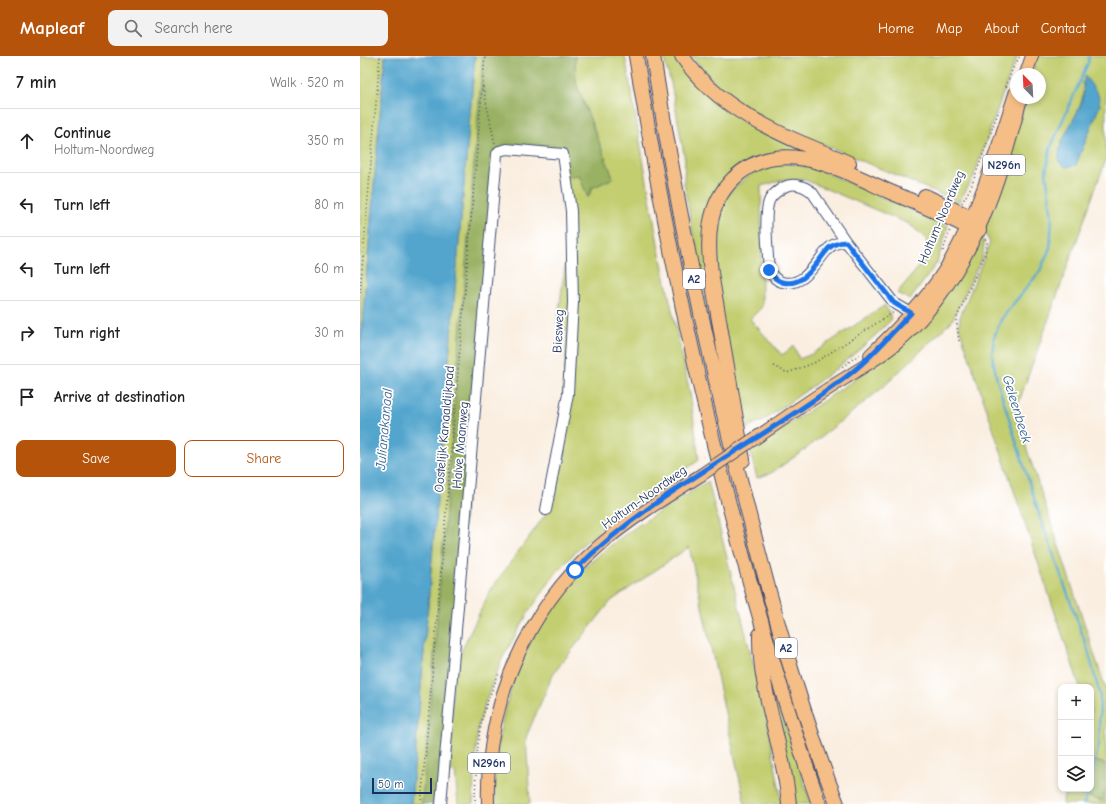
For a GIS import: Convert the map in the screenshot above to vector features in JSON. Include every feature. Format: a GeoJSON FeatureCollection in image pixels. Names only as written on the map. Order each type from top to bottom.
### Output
{"type":"FeatureCollection","features":[{"type":"Feature","properties":{"kind":"highway","name":"A2"},"geometry":{"type":"LineString","coordinates":[[636,56],[666,233],[705,411],[760,623],[794,732],[819,804]]}},
{"type":"Feature","properties":{"kind":"highway","name":"A2"},"geometry":{"type":"LineString","coordinates":[[653,56],[683,229],[720,397],[745,500],[798,688],[836,804]]}},
{"type":"Feature","properties":{"kind":"highway","name":"A2"},"geometry":{"type":"LineString","coordinates":[[682,56],[711,90],[751,119],[956,215],[973,225]]}},
{"type":"Feature","properties":{"kind":"highway","name":"A2"},"geometry":{"type":"LineString","coordinates":[[745,500],[742,449],[708,247],[710,221],[722,192],[736,176],[757,163],[774,158],[795,157],[809,159],[833,167],[956,215]]}},
{"type":"Feature","properties":{"kind":"highway","name":"A2"},"geometry":{"type":"LineString","coordinates":[[760,623],[760,656],[785,776],[789,804]]}},
{"type":"Feature","properties":{"kind":"main road"},"geometry":{"type":"LineString","coordinates":[[1028,68],[1032,56]]}},
{"type":"Feature","properties":{"kind":"main road","name":"Holtum-Noordweg"},"geometry":{"type":"LineString","coordinates":[[488,804],[490,748],[500,701],[506,682],[524,643],[546,607],[575,570],[600,546],[641,514],[751,441],[843,373],[875,360],[896,344],[916,316],[946,287],[964,259],[1010,91]]}},
{"type":"Feature","properties":{"kind":"main road","name":"Holtum-Noordweg"},"geometry":{"type":"LineString","coordinates":[[973,225],[1003,167],[1019,104]]}},
{"type":"Feature","properties":{"kind":"street","name":"Biesweg"},"geometry":{"type":"LineString","coordinates":[[499,151],[507,149],[561,153],[564,161],[571,211],[573,302],[568,394],[546,510]]}},
{"type":"Feature","properties":{"kind":"street","name":"Halve Maanweg"},"geometry":{"type":"LineString","coordinates":[[441,804],[497,154],[499,151]]}},
{"type":"Feature","properties":{"kind":"street"},"geometry":{"type":"LineString","coordinates":[[846,242],[840,242],[830,247],[804,278],[795,282],[786,283],[777,281],[769,270],[766,210],[770,199],[778,190],[787,185],[806,188],[812,192],[846,242],[889,298],[899,307],[916,316]]}},
{"type":"Feature","properties":{"kind":"path"},"geometry":{"type":"LineString","coordinates":[[360,293],[380,56]]}},
{"type":"Feature","properties":{"kind":"path","name":"Oostelijk Kanaaldijkpad"},"geometry":{"type":"LineString","coordinates":[[421,804],[485,56]]}},
{"type":"Feature","properties":{"kind":"path"},"geometry":{"type":"LineString","coordinates":[[1013,68],[1020,56]]}},
{"type":"Feature","properties":{"kind":"path"},"geometry":{"type":"LineString","coordinates":[[482,86],[495,143],[499,151]]}},
{"type":"Feature","properties":{"kind":"path","name":"Holtum-Noordweg"},"geometry":{"type":"LineString","coordinates":[[942,256],[956,215],[971,187],[1000,106]]}},
{"type":"Feature","properties":{"kind":"path"},"geometry":{"type":"LineString","coordinates":[[959,341],[956,319],[985,254],[988,243],[973,225]]}},
{"type":"Feature","properties":{"kind":"path"},"geometry":{"type":"LineString","coordinates":[[774,366],[787,373],[814,363],[880,323],[899,307]]}},
{"type":"Feature","properties":{"kind":"path"},"geometry":{"type":"LineString","coordinates":[[843,373],[862,352]]}},
{"type":"Feature","properties":{"kind":"path"},"geometry":{"type":"LineString","coordinates":[[475,804],[476,757],[480,728],[486,704],[500,672]]}},
{"type":"Feature","properties":{"kind":"green space"},"geometry":{"type":"Polygon","coordinates":[[[360,56],[385,56],[360,349],[360,56]]]}},
{"type":"Feature","properties":{"kind":"green space"},"geometry":{"type":"Polygon","coordinates":[[[475,56],[483,56],[422,804],[411,804],[475,56]]]}},
{"type":"Feature","properties":{"kind":"green space"},"geometry":{"type":"Polygon","coordinates":[[[483,56],[575,56],[576,83],[613,178],[592,188],[588,198],[579,175],[565,177],[558,154],[497,150],[439,804],[422,804],[483,56]]]}},
{"type":"Feature","properties":{"kind":"green space"},"geometry":{"type":"Polygon","coordinates":[[[575,56],[625,56],[659,250],[690,393],[699,460],[607,524],[581,546],[556,573],[528,613],[502,659],[485,703],[478,727],[473,804],[458,804],[455,771],[450,773],[453,668],[491,589],[545,515],[560,434],[568,331],[557,326],[565,264],[571,258],[565,177],[579,175],[588,198],[592,188],[613,178],[576,83],[575,56]]]}},
{"type":"Feature","properties":{"kind":"green space"},"geometry":{"type":"Polygon","coordinates":[[[663,56],[679,56],[694,76],[837,166],[762,159],[709,211],[726,393],[702,286],[684,183],[685,160],[671,83],[663,56]]]}},
{"type":"Feature","properties":{"kind":"green space"},"geometry":{"type":"Polygon","coordinates":[[[691,56],[1018,56],[1012,68],[1010,68],[1010,74],[973,178],[959,202],[777,125],[735,102],[715,83],[691,56]]]}},
{"type":"Feature","properties":{"kind":"green space"},"geometry":{"type":"Polygon","coordinates":[[[1037,56],[1106,56],[1106,159],[1015,413],[1106,690],[1106,764],[1094,761],[1094,684],[1079,684],[959,327],[960,317],[990,243],[984,231],[1024,104],[1046,104],[1046,68],[1034,68],[1037,56]],[[1082,82],[1082,101],[1063,141],[1059,162],[1076,165],[1100,105],[1082,82]]]}},
{"type":"Feature","properties":{"kind":"green space"},"geometry":{"type":"Polygon","coordinates":[[[778,164],[795,164],[818,169],[948,226],[937,263],[910,300],[897,293],[928,256],[926,238],[909,224],[803,179],[783,180],[761,186],[762,307],[750,319],[782,355],[794,346],[799,359],[812,354],[885,305],[892,319],[861,348],[828,374],[760,423],[757,422],[745,430],[716,293],[715,238],[720,210],[732,190],[752,173],[778,164]]]}},
{"type":"Feature","properties":{"kind":"green space"},"geometry":{"type":"Polygon","coordinates":[[[979,238],[982,238],[984,245],[982,257],[952,321],[881,389],[806,449],[771,473],[757,478],[750,451],[851,382],[900,345],[979,238]]]}},
{"type":"Feature","properties":{"kind":"green space"},"geometry":{"type":"Polygon","coordinates":[[[708,481],[767,720],[782,804],[745,804],[689,547],[611,601],[553,674],[526,737],[530,804],[495,804],[495,771],[499,737],[506,705],[517,673],[530,643],[547,614],[567,587],[603,551],[647,519],[708,481]]]}},
{"type":"Feature","properties":{"kind":"green space"},"geometry":{"type":"Polygon","coordinates":[[[765,662],[811,804],[793,804],[765,662]]]}},
{"type":"Feature","properties":{"kind":"green space"},"geometry":{"type":"Polygon","coordinates":[[[1094,761],[1106,764],[1106,787],[1103,801],[1079,794],[1080,792],[1094,792],[1094,761]]]}},
{"type":"Feature","properties":{"kind":"green space"},"geometry":{"type":"Polygon","coordinates":[[[1106,787],[1106,804],[1062,804],[1065,792],[1080,792],[1079,794],[1102,801],[1106,787]]]}},
{"type":"Feature","properties":{"kind":"water","name":"Julianakanaal"},"geometry":{"type":"Polygon","coordinates":[[[385,56],[475,56],[411,804],[360,804],[360,349],[385,56]]]}},
{"type":"Feature","properties":{"kind":"water"},"geometry":{"type":"Polygon","coordinates":[[[1085,76],[1098,94],[1100,105],[1076,165],[1066,167],[1059,162],[1059,154],[1064,138],[1082,101],[1085,76]]]}},
{"type":"Feature","properties":{"kind":"waterway","name":"Geleenbeek"},"geometry":{"type":"LineString","coordinates":[[1089,56],[1088,63],[1050,149],[1046,172],[1052,219],[1050,248],[1040,271],[1002,318],[994,337],[992,355],[997,380],[1040,517],[1088,650],[1100,696],[1099,745],[1094,767]]}},
{"type":"Feature","properties":{"kind":"waterway","name":"Geleenbeek"},"geometry":{"type":"LineString","coordinates":[[1084,804],[1088,792]]}},
{"type":"Feature","properties":{"kind":"route"},"geometry":{"type":"LineString","coordinates":[[575,570],[600,546],[641,514],[847,376],[872,354],[911,313],[894,303],[846,242],[840,242],[830,247],[804,278],[795,282],[786,283],[777,281],[769,270]]}}]}
